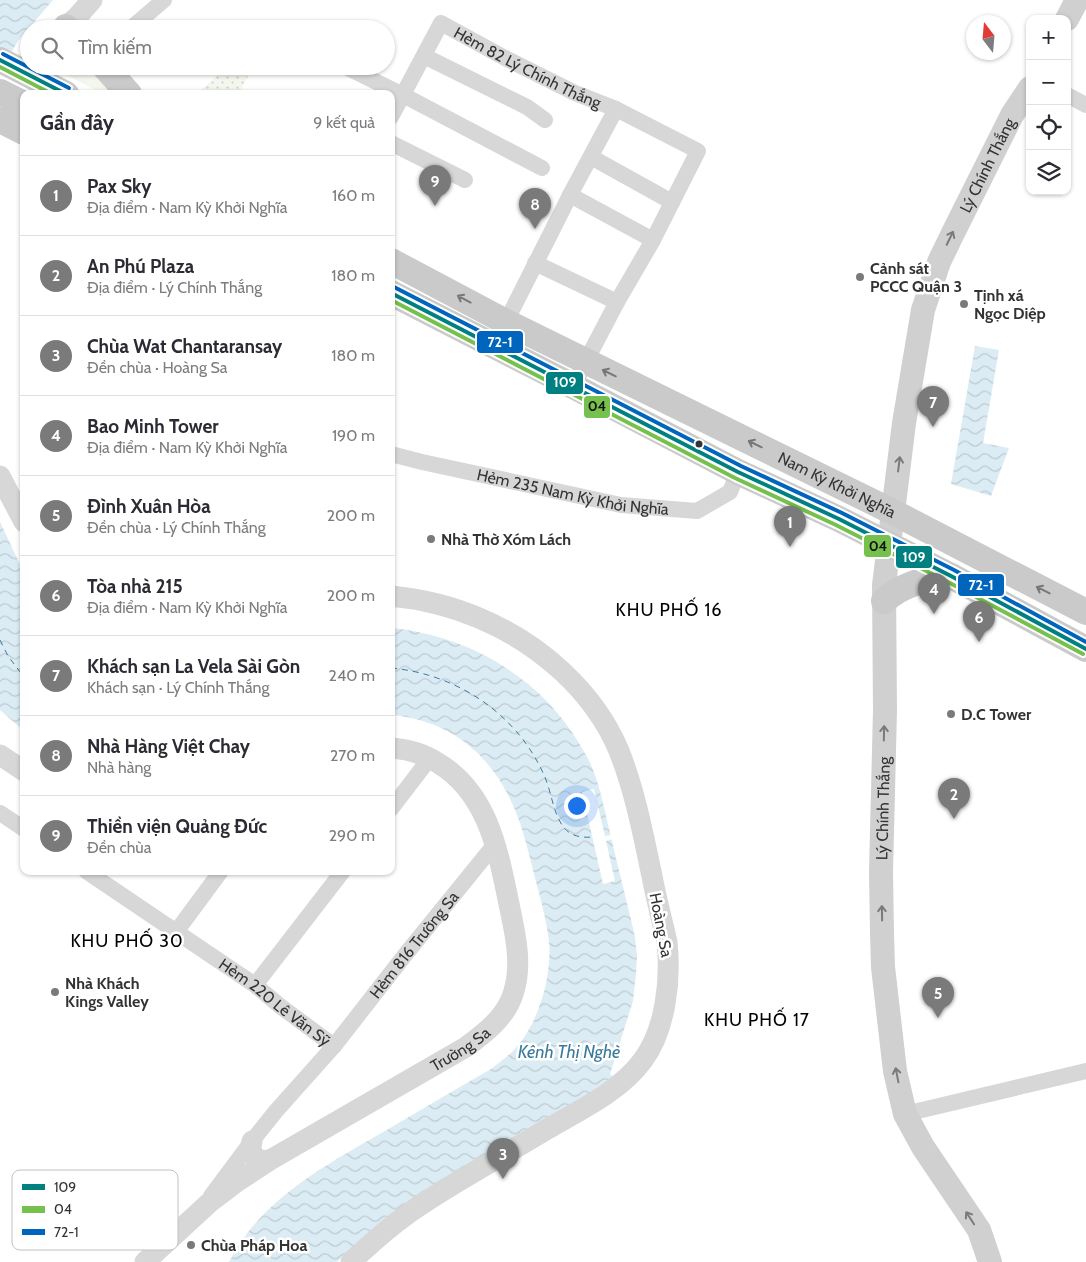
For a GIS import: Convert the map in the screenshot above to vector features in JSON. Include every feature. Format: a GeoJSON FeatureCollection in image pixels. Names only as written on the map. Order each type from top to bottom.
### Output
{"type":"FeatureCollection","features":[{"type":"Feature","properties":{"kind":"main road"},"geometry":{"type":"LineString","coordinates":[[1069,15],[1077,0]]}},
{"type":"Feature","properties":{"kind":"main road"},"geometry":{"type":"LineString","coordinates":[[0,60],[20,70]]}},
{"type":"Feature","properties":{"kind":"main road"},"geometry":{"type":"LineString","coordinates":[[29,75],[58,90]]}},
{"type":"Feature","properties":{"kind":"main road"},"geometry":{"type":"LineString","coordinates":[[112,75],[125,90]]}},
{"type":"Feature","properties":{"kind":"main road"},"geometry":{"type":"LineString","coordinates":[[0,92],[20,102]]}},
{"type":"Feature","properties":{"kind":"main road","name":"Lý Chính Thắng"},"geometry":{"type":"LineString","coordinates":[[990,1262],[979,1230],[923,1147],[905,1114],[896,1071],[884,967],[881,872],[885,710],[884,585],[904,423],[923,310],[939,262],[1012,116],[1026,94]]}},
{"type":"Feature","properties":{"kind":"main road"},"geometry":{"type":"LineString","coordinates":[[0,120],[20,130]]}},
{"type":"Feature","properties":{"kind":"main road","name":"Nam Kỳ Khởi Nghĩa"},"geometry":{"type":"LineString","coordinates":[[395,263],[506,322],[893,512],[1086,612]]}},
{"type":"Feature","properties":{"kind":"main road","name":"Nam Kỳ Khởi Nghĩa"},"geometry":{"type":"LineString","coordinates":[[395,295],[738,472],[838,519],[951,576],[1086,649]]}},
{"type":"Feature","properties":{"kind":"main road"},"geometry":{"type":"LineString","coordinates":[[884,601],[892,594],[923,580],[951,576]]}},
{"type":"Feature","properties":{"kind":"street"},"geometry":{"type":"LineString","coordinates":[[73,20],[92,0]]}},
{"type":"Feature","properties":{"kind":"street"},"geometry":{"type":"LineString","coordinates":[[141,20],[164,0]]}},
{"type":"Feature","properties":{"kind":"street","name":"Hẻm 82 Lý Chính Thắng"},"geometry":{"type":"LineString","coordinates":[[424,56],[441,24],[575,93],[616,109],[698,151],[672,202]]}},
{"type":"Feature","properties":{"kind":"street"},"geometry":{"type":"LineString","coordinates":[[395,109],[424,56],[527,107],[546,120]]}},
{"type":"Feature","properties":{"kind":"street"},"geometry":{"type":"LineString","coordinates":[[0,105],[20,71]]}},
{"type":"Feature","properties":{"kind":"street"},"geometry":{"type":"LineString","coordinates":[[362,75],[392,90]]}},
{"type":"Feature","properties":{"kind":"street"},"geometry":{"type":"LineString","coordinates":[[395,92],[542,168]]}},
{"type":"Feature","properties":{"kind":"street"},"geometry":{"type":"LineString","coordinates":[[1071,97],[1086,105]]}},
{"type":"Feature","properties":{"kind":"street"},"geometry":{"type":"LineString","coordinates":[[506,322],[616,109]]}},
{"type":"Feature","properties":{"kind":"street"},"geometry":{"type":"LineString","coordinates":[[395,145],[465,180]]}},
{"type":"Feature","properties":{"kind":"street"},"geometry":{"type":"LineString","coordinates":[[573,386],[672,202],[591,157]]}},
{"type":"Feature","properties":{"kind":"street"},"geometry":{"type":"LineString","coordinates":[[570,195],[653,240]]}},
{"type":"Feature","properties":{"kind":"street"},"geometry":{"type":"LineString","coordinates":[[535,263],[617,302]]}},
{"type":"Feature","properties":{"kind":"street","name":"Hẻm 235 Nam Kỳ Khởi Nghĩa"},"geometry":{"type":"LineString","coordinates":[[395,455],[621,504],[697,511],[730,492],[738,472]]}},
{"type":"Feature","properties":{"kind":"street"},"geometry":{"type":"LineString","coordinates":[[0,476],[20,514]]}},
{"type":"Feature","properties":{"kind":"street","name":"Hoàng Sa"},"geometry":{"type":"LineString","coordinates":[[351,1262],[398,1222],[431,1199],[592,1104],[627,1078],[644,1058],[654,1039],[664,1005],[668,978],[667,942],[635,800],[619,752],[600,717],[561,670],[536,650],[507,631],[479,617],[446,606],[395,596]]}},
{"type":"Feature","properties":{"kind":"street","name":"Trường Sa"},"geometry":{"type":"LineString","coordinates":[[178,1232],[238,1181],[270,1160],[466,1046],[480,1036],[502,1015],[508,1006],[516,980],[517,950],[512,918],[495,844],[484,815],[467,787],[445,767],[415,752],[395,749]]}},
{"type":"Feature","properties":{"kind":"street"},"geometry":{"type":"LineString","coordinates":[[0,755],[20,768]]}},
{"type":"Feature","properties":{"kind":"street"},"geometry":{"type":"LineString","coordinates":[[395,804],[430,758]]}},
{"type":"Feature","properties":{"kind":"street"},"geometry":{"type":"LineString","coordinates":[[0,813],[20,826]]}},
{"type":"Feature","properties":{"kind":"street","name":"Hẻm 816 Trường Sa"},"geometry":{"type":"LineString","coordinates":[[334,1046],[495,844]]}},
{"type":"Feature","properties":{"kind":"street","name":"Hẻm 220 Lê Văn Sỹ"},"geometry":{"type":"LineString","coordinates":[[92,875],[255,985],[334,1046],[276,1111],[198,1214]]}},
{"type":"Feature","properties":{"kind":"street"},"geometry":{"type":"LineString","coordinates":[[176,932],[218,875]]}},
{"type":"Feature","properties":{"kind":"street"},"geometry":{"type":"LineString","coordinates":[[255,985],[340,875]]}},
{"type":"Feature","properties":{"kind":"street"},"geometry":{"type":"LineString","coordinates":[[905,1114],[1086,1071]]}},
{"type":"Feature","properties":{"kind":"street"},"geometry":{"type":"LineString","coordinates":[[252,1141],[251,1149],[254,1156],[261,1160],[270,1160]]}},
{"type":"Feature","properties":{"kind":"street","name":"Trường Sa"},"geometry":{"type":"LineString","coordinates":[[145,1262],[158,1250]]}},
{"type":"Feature","properties":{"kind":"shaded area"},"geometry":{"type":"Polygon","coordinates":[[[66,75],[96,75],[111,90],[95,90],[66,75]]]}},
{"type":"Feature","properties":{"kind":"shaded area"},"geometry":{"type":"Polygon","coordinates":[[[218,75],[249,75],[240,90],[201,90],[218,75]]]}},
{"type":"Feature","properties":{"kind":"water"},"geometry":{"type":"Polygon","coordinates":[[[0,0],[53,0],[36,20],[20,20],[20,39],[0,71],[0,0]]]}},
{"type":"Feature","properties":{"kind":"water"},"geometry":{"type":"Polygon","coordinates":[[[975,346],[999,350],[983,443],[1009,448],[991,496],[951,484],[975,346]]]}},
{"type":"Feature","properties":{"kind":"water"},"geometry":{"type":"Polygon","coordinates":[[[0,522],[20,564],[20,728],[0,710],[0,522]]]}},
{"type":"Feature","properties":{"kind":"water","name":"Kênh Thị Nghè"},"geometry":{"type":"Polygon","coordinates":[[[395,629],[419,632],[447,640],[474,650],[499,663],[544,698],[563,719],[589,760],[603,801],[635,937],[637,956],[633,1001],[610,1074],[612,1076],[617,1074],[618,1076],[355,1245],[337,1262],[229,1262],[242,1240],[259,1220],[297,1186],[340,1157],[491,1069],[509,1055],[523,1039],[542,999],[548,969],[549,941],[540,896],[525,840],[511,801],[500,781],[472,748],[436,726],[415,719],[395,716],[395,629]]]}},
{"type":"Feature","properties":{"kind":"pier"},"geometry":{"type":"Polygon","coordinates":[[[594,789],[605,836],[611,835],[612,839],[606,841],[615,881],[603,884],[582,792],[594,789]]]}},
{"type":"Feature","properties":{"kind":"ferry route"},"geometry":{"type":"LineString","coordinates":[[0,640],[8,656],[20,672]]}},
{"type":"Feature","properties":{"kind":"ferry route"},"geometry":{"type":"LineString","coordinates":[[395,669],[439,679],[461,688],[501,716],[518,733],[532,753],[544,775],[556,814],[565,829],[576,836],[592,837]]}},
{"type":"Feature","properties":{"kind":"transit line","name":"72-1"},"geometry":{"type":"LineString","coordinates":[[3,54],[20,63]]}},
{"type":"Feature","properties":{"kind":"transit line","name":"109"},"geometry":{"type":"LineString","coordinates":[[0,60],[20,70]]}},
{"type":"Feature","properties":{"kind":"transit line","name":"04"},"geometry":{"type":"LineString","coordinates":[[0,67],[44,90]]}},
{"type":"Feature","properties":{"kind":"transit line","name":"109"},"geometry":{"type":"LineString","coordinates":[[29,75],[58,90]]}},
{"type":"Feature","properties":{"kind":"transit line","name":"72-1"},"geometry":{"type":"LineString","coordinates":[[44,75],[69,88]]}},
{"type":"Feature","properties":{"kind":"transit line","name":"72-1"},"geometry":{"type":"LineString","coordinates":[[395,288],[741,466],[842,513],[954,570],[1086,642]]}},
{"type":"Feature","properties":{"kind":"transit line","name":"109"},"geometry":{"type":"LineString","coordinates":[[395,295],[738,472],[839,519],[951,576],[1086,649]]}},
{"type":"Feature","properties":{"kind":"transit line","name":"04"},"geometry":{"type":"LineString","coordinates":[[395,302],[735,478],[836,525],[948,582],[1083,654]]}},
{"type":"Feature","properties":{"kind":"place","name":"Thiền viện Quảng Đức"},"geometry":{"type":"Point","coordinates":[435,206]}},
{"type":"Feature","properties":{"kind":"place","name":"Nhà Hàng Việt Chay"},"geometry":{"type":"Point","coordinates":[535,229]}},
{"type":"Feature","properties":{"kind":"place","name":"Cảnh sát PCCC Quận 3"},"geometry":{"type":"Point","coordinates":[860,277]}},
{"type":"Feature","properties":{"kind":"place","name":"Tịnh xá Ngọc Diệp"},"geometry":{"type":"Point","coordinates":[964,304]}},
{"type":"Feature","properties":{"kind":"place","name":"Khách sạn La Vela Sài Gòn"},"geometry":{"type":"Point","coordinates":[933,427]}},
{"type":"Feature","properties":{"kind":"place","name":"Nhà Thờ Xóm Lách"},"geometry":{"type":"Point","coordinates":[431,539]}},
{"type":"Feature","properties":{"kind":"place","name":"Pax Sky"},"geometry":{"type":"Point","coordinates":[790,547]}},
{"type":"Feature","properties":{"kind":"place","name":"Bao Minh Tower"},"geometry":{"type":"Point","coordinates":[934,614]}},
{"type":"Feature","properties":{"kind":"place","name":"Tòa nhà 215"},"geometry":{"type":"Point","coordinates":[979,642]}},
{"type":"Feature","properties":{"kind":"place","name":"D.C Tower"},"geometry":{"type":"Point","coordinates":[951,714]}},
{"type":"Feature","properties":{"kind":"place","name":"An Phú Plaza"},"geometry":{"type":"Point","coordinates":[954,819]}},
{"type":"Feature","properties":{"kind":"place","name":"Nhà Khách Kings Valley"},"geometry":{"type":"Point","coordinates":[55,992]}},
{"type":"Feature","properties":{"kind":"place","name":"Đình Xuân Hòa"},"geometry":{"type":"Point","coordinates":[938,1018]}},
{"type":"Feature","properties":{"kind":"place","name":"Chùa Wat Chantaransay"},"geometry":{"type":"Point","coordinates":[503,1179]}},
{"type":"Feature","properties":{"kind":"place","name":"Chùa Pháp Hoa"},"geometry":{"type":"Point","coordinates":[191,1245]}},
{"type":"Feature","properties":{"kind":"district","name":"KHU PHỐ 16"},"geometry":{"type":"Point","coordinates":[669,610]}},
{"type":"Feature","properties":{"kind":"district","name":"KHU PHỐ 30"},"geometry":{"type":"Point","coordinates":[127,941]}},
{"type":"Feature","properties":{"kind":"district","name":"KHU PHỐ 17"},"geometry":{"type":"Point","coordinates":[757,1020]}}]}
